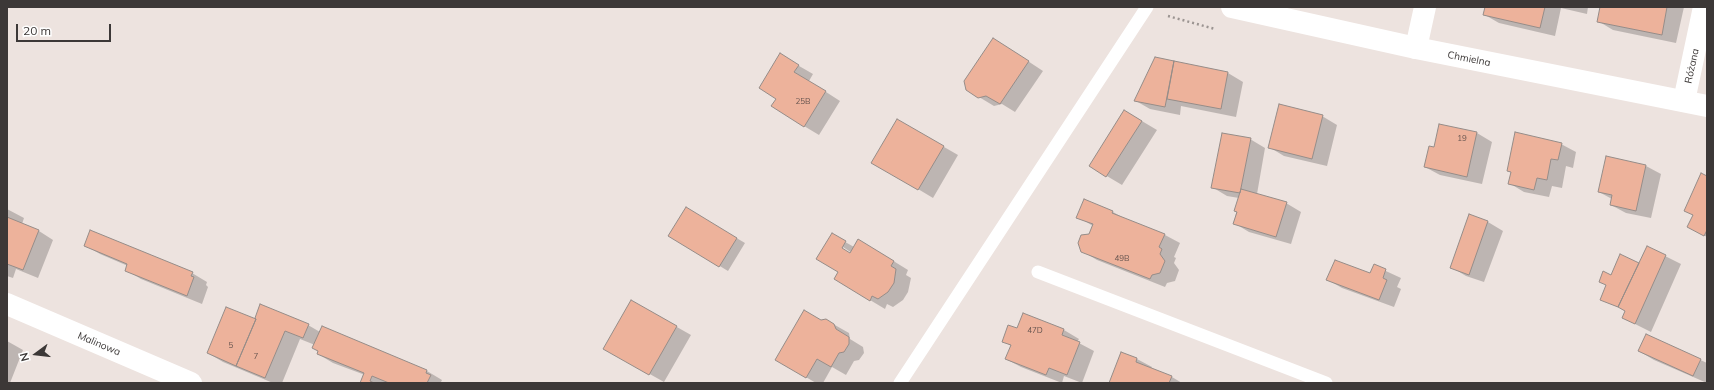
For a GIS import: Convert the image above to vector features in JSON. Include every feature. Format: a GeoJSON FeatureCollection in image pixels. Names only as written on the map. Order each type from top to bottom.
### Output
{"type":"FeatureCollection","features":[{"type":"Feature","properties":{"kind":"street","name":"Chmielna"},"geometry":{"type":"LineString","coordinates":[[1232,7],[1416,48],[1707,106]]}},
{"type":"Feature","properties":{"kind":"street"},"geometry":{"type":"LineString","coordinates":[[1416,48],[1425,7]]}},
{"type":"Feature","properties":{"kind":"street","name":"Różana"},"geometry":{"type":"LineString","coordinates":[[1684,102],[1704,7]]}},
{"type":"Feature","properties":{"kind":"street","name":"Malinowa"},"geometry":{"type":"LineString","coordinates":[[7,304],[191,383]]}},
{"type":"Feature","properties":{"kind":"lane"},"geometry":{"type":"LineString","coordinates":[[900,383],[1147,7]]}},
{"type":"Feature","properties":{"kind":"lane"},"geometry":{"type":"LineString","coordinates":[[1038,272],[1326,383]]}},
{"type":"Feature","properties":{"kind":"building"},"geometry":{"type":"Polygon","coordinates":[[[1485,7],[1545,7],[1540,28],[1483,15],[1485,7]]]}},
{"type":"Feature","properties":{"kind":"building"},"geometry":{"type":"Polygon","coordinates":[[[1600,7],[1667,7],[1662,35],[1597,22],[1600,7]]]}},
{"type":"Feature","properties":{"kind":"building"},"geometry":{"type":"Polygon","coordinates":[[[993,38],[1029,61],[1000,104],[986,96],[978,98],[966,90],[964,81],[993,38]]]}},
{"type":"Feature","properties":{"kind":"building"},"geometry":{"type":"Polygon","coordinates":[[[780,53],[799,65],[794,72],[826,91],[804,127],[771,106],[776,99],[759,88],[780,53]]]}},
{"type":"Feature","properties":{"kind":"building"},"geometry":{"type":"Polygon","coordinates":[[[1155,57],[1174,61],[1165,107],[1134,101],[1155,57]]]}},
{"type":"Feature","properties":{"kind":"building"},"geometry":{"type":"Polygon","coordinates":[[[1174,61],[1228,72],[1221,109],[1167,99],[1174,61]]]}},
{"type":"Feature","properties":{"kind":"building"},"geometry":{"type":"Polygon","coordinates":[[[1279,104],[1323,115],[1312,159],[1268,148],[1279,104]]]}},
{"type":"Feature","properties":{"kind":"building"},"geometry":{"type":"Polygon","coordinates":[[[1124,110],[1142,121],[1106,177],[1089,166],[1124,110]]]}},
{"type":"Feature","properties":{"kind":"building"},"geometry":{"type":"Polygon","coordinates":[[[897,119],[944,146],[918,190],[871,163],[897,119]]]}},
{"type":"Feature","properties":{"kind":"building"},"geometry":{"type":"Polygon","coordinates":[[[1439,124],[1477,132],[1467,177],[1424,167],[1429,146],[1434,147],[1439,124]]]}},
{"type":"Feature","properties":{"kind":"building"},"geometry":{"type":"Polygon","coordinates":[[[1515,132],[1562,143],[1558,160],[1551,159],[1547,180],[1537,178],[1534,190],[1508,184],[1511,172],[1507,171],[1515,132]]]}},
{"type":"Feature","properties":{"kind":"building"},"geometry":{"type":"Polygon","coordinates":[[[1222,133],[1251,138],[1240,193],[1211,188],[1222,133]]]}},
{"type":"Feature","properties":{"kind":"building"},"geometry":{"type":"Polygon","coordinates":[[[1606,156],[1646,165],[1636,211],[1610,205],[1612,195],[1598,192],[1606,156]]]}},
{"type":"Feature","properties":{"kind":"building"},"geometry":{"type":"Polygon","coordinates":[[[1701,173],[1707,176],[1707,230],[1704,236],[1687,227],[1693,215],[1684,211],[1701,173]]]}},
{"type":"Feature","properties":{"kind":"building"},"geometry":{"type":"Polygon","coordinates":[[[1241,189],[1287,202],[1276,237],[1233,224],[1237,212],[1234,211],[1241,189]]]}},
{"type":"Feature","properties":{"kind":"building"},"geometry":{"type":"Polygon","coordinates":[[[1084,199],[1113,211],[1112,213],[1165,234],[1159,247],[1162,249],[1160,254],[1165,261],[1160,273],[1152,275],[1150,279],[1081,252],[1078,243],[1081,235],[1089,234],[1093,224],[1076,218],[1084,199]]]}},
{"type":"Feature","properties":{"kind":"building"},"geometry":{"type":"Polygon","coordinates":[[[686,207],[737,238],[719,267],[668,236],[686,207]]]}},
{"type":"Feature","properties":{"kind":"building"},"geometry":{"type":"Polygon","coordinates":[[[1469,214],[1488,221],[1469,275],[1450,268],[1469,214]]]}},
{"type":"Feature","properties":{"kind":"building"},"geometry":{"type":"Polygon","coordinates":[[[7,217],[39,230],[23,270],[7,264],[7,217]]]}},
{"type":"Feature","properties":{"kind":"building"},"geometry":{"type":"Polygon","coordinates":[[[90,230],[193,272],[191,276],[194,277],[187,296],[125,271],[127,264],[84,246],[90,230]]]}},
{"type":"Feature","properties":{"kind":"building"},"geometry":{"type":"Polygon","coordinates":[[[832,233],[846,241],[842,248],[850,253],[858,239],[894,261],[891,266],[896,269],[894,283],[888,292],[878,299],[872,296],[870,301],[834,279],[838,272],[816,259],[832,233]]]}},
{"type":"Feature","properties":{"kind":"building"},"geometry":{"type":"Polygon","coordinates":[[[1647,246],[1666,255],[1635,324],[1622,318],[1625,311],[1618,307],[1647,246]]]}},
{"type":"Feature","properties":{"kind":"building"},"geometry":{"type":"Polygon","coordinates":[[[1620,254],[1639,263],[1618,307],[1600,300],[1606,285],[1599,282],[1603,271],[1611,275],[1620,254]]]}},
{"type":"Feature","properties":{"kind":"building"},"geometry":{"type":"Polygon","coordinates":[[[1335,260],[1370,273],[1374,264],[1386,269],[1383,278],[1387,280],[1379,300],[1326,280],[1335,260]]]}},
{"type":"Feature","properties":{"kind":"building"},"geometry":{"type":"Polygon","coordinates":[[[631,300],[677,326],[649,375],[603,349],[631,300]]]}},
{"type":"Feature","properties":{"kind":"building"},"geometry":{"type":"Polygon","coordinates":[[[260,304],[309,324],[303,338],[285,331],[265,378],[236,366],[256,319],[255,318],[260,304]]]}},
{"type":"Feature","properties":{"kind":"building"},"geometry":{"type":"Polygon","coordinates":[[[226,307],[256,319],[236,366],[207,353],[226,307]]]}},
{"type":"Feature","properties":{"kind":"building"},"geometry":{"type":"Polygon","coordinates":[[[804,310],[821,320],[826,319],[834,324],[836,329],[849,337],[849,344],[844,352],[839,353],[831,367],[817,359],[806,378],[775,360],[804,310]]]}},
{"type":"Feature","properties":{"kind":"building"},"geometry":{"type":"Polygon","coordinates":[[[1023,313],[1064,329],[1062,335],[1080,342],[1067,375],[1049,368],[1046,375],[1005,359],[1011,345],[1002,342],[1008,325],[1017,328],[1023,313]]]}},
{"type":"Feature","properties":{"kind":"building"},"geometry":{"type":"Polygon","coordinates":[[[322,326],[427,370],[426,373],[431,375],[427,383],[389,383],[372,376],[370,381],[374,383],[360,383],[364,373],[317,354],[318,351],[312,348],[322,326]]]}},
{"type":"Feature","properties":{"kind":"building"},"geometry":{"type":"Polygon","coordinates":[[[1646,334],[1701,359],[1693,376],[1638,351],[1646,334]]]}},
{"type":"Feature","properties":{"kind":"building"},"geometry":{"type":"Polygon","coordinates":[[[1121,352],[1137,358],[1136,362],[1172,376],[1169,383],[1109,383],[1121,352]]]}}]}
